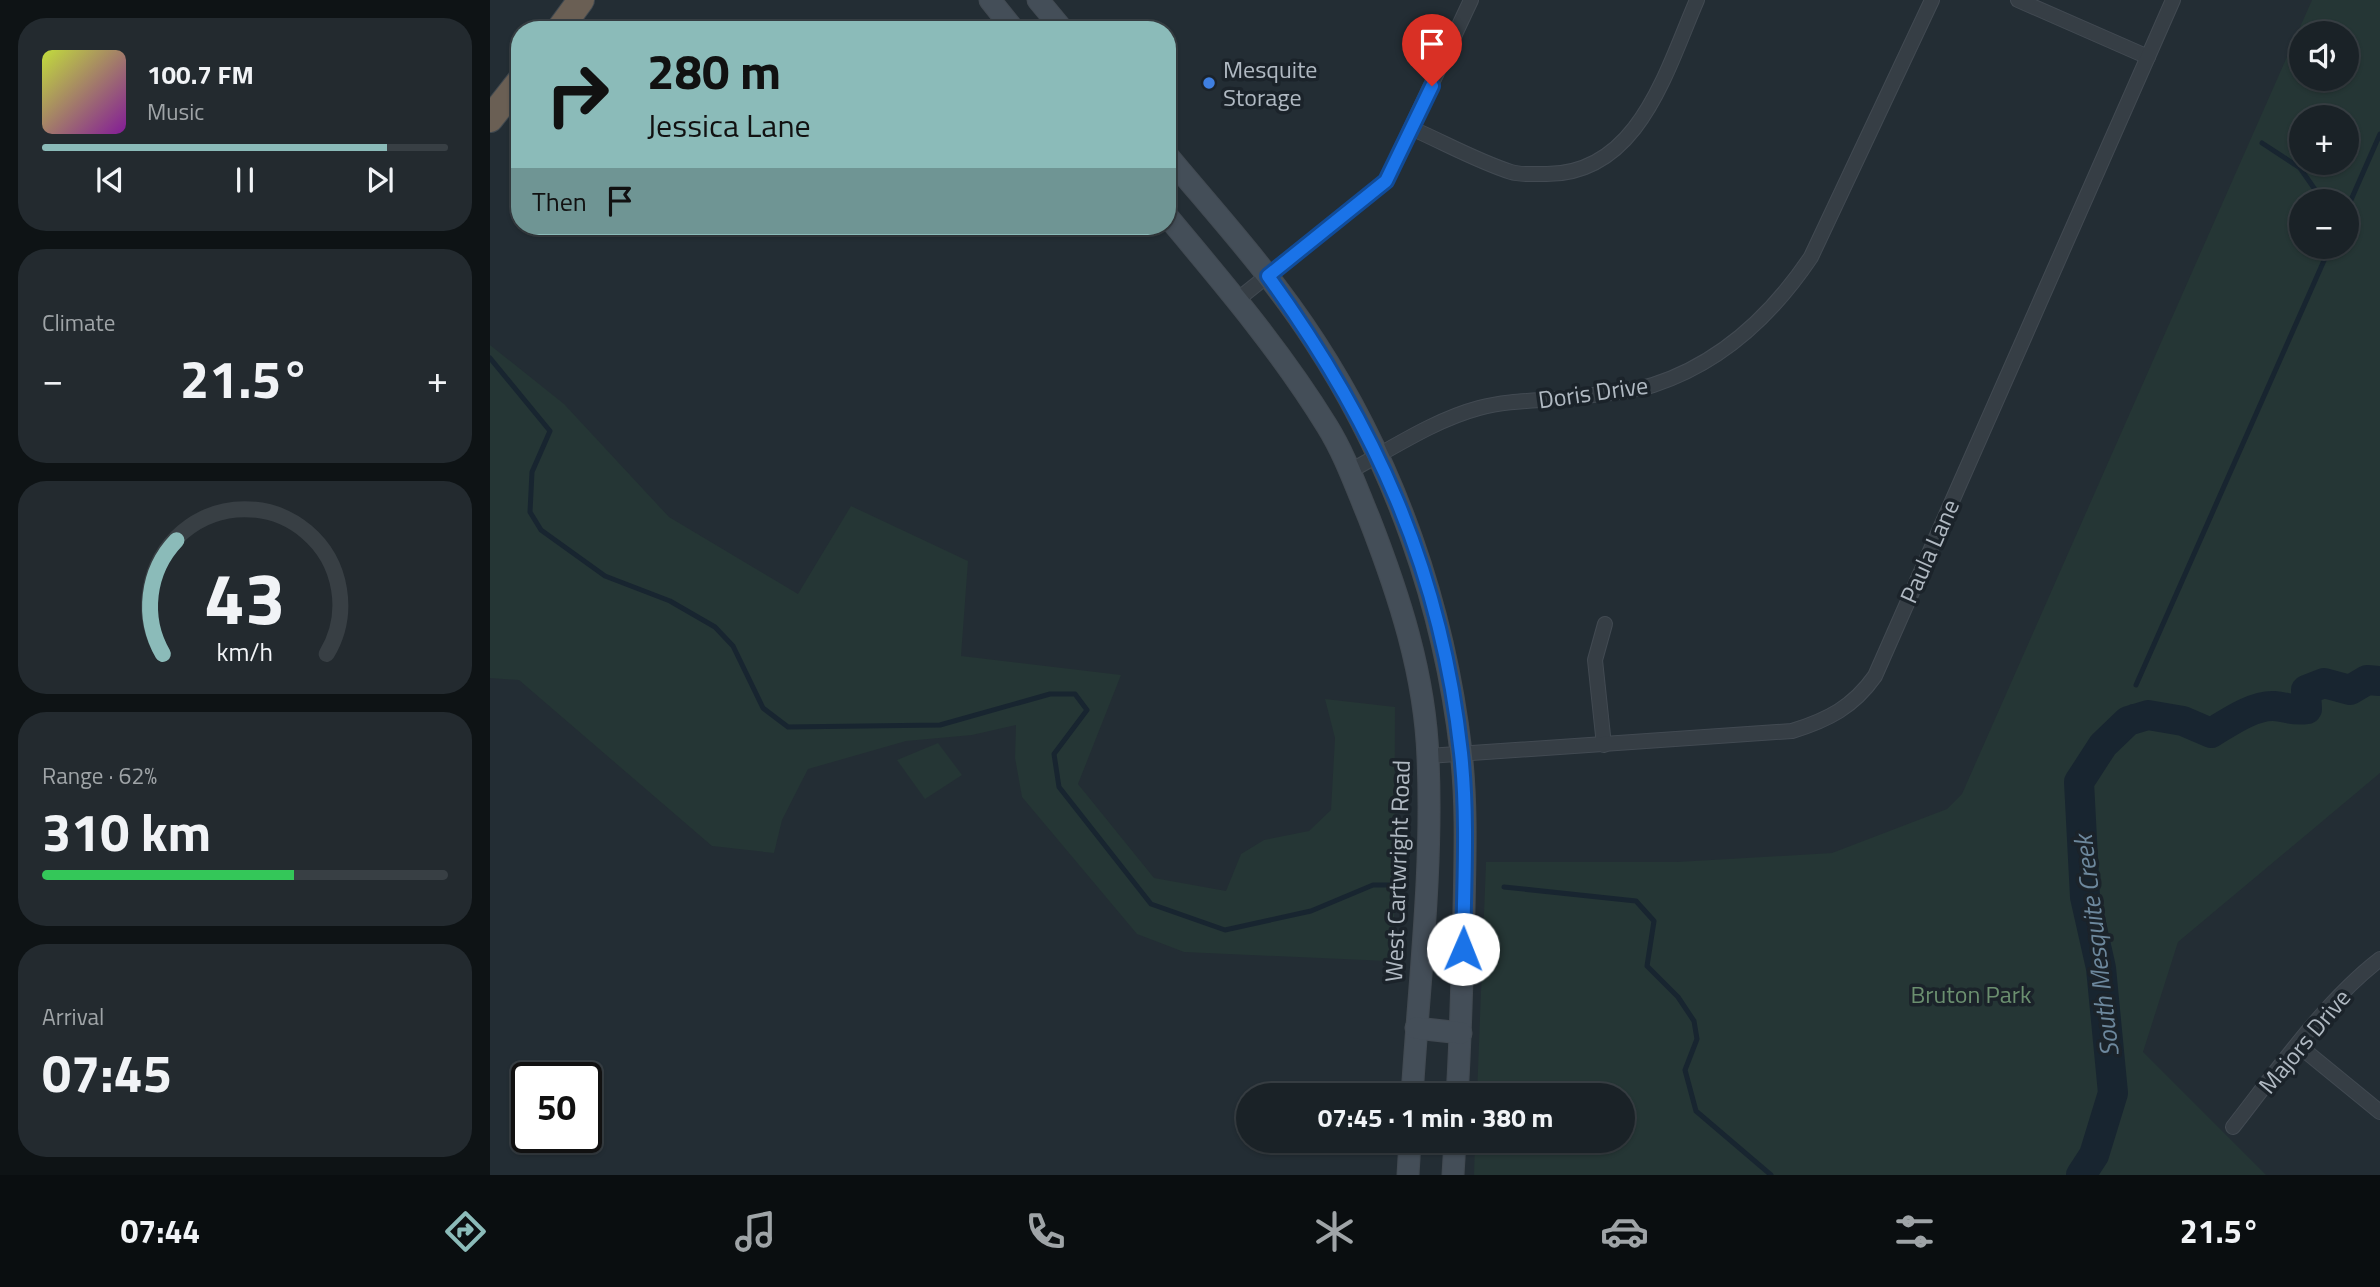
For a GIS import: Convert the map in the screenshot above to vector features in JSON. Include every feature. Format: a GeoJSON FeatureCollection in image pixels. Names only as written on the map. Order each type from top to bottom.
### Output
{"type":"FeatureCollection","features":[{"type":"Feature","properties":{"kind":"highway"},"geometry":{"type":"LineString","coordinates":[[566,21],[581,0]]}},
{"type":"Feature","properties":{"kind":"highway"},"geometry":{"type":"LineString","coordinates":[[490,119],[511,92]]}},
{"type":"Feature","properties":{"kind":"main road"},"geometry":{"type":"LineString","coordinates":[[990,0],[1007,21]]}},
{"type":"Feature","properties":{"kind":"main road"},"geometry":{"type":"LineString","coordinates":[[1038,0],[1056,21]]}},
{"type":"Feature","properties":{"kind":"main road"},"geometry":{"type":"LineString","coordinates":[[1176,166],[1268,276],[1314,340],[1379,455],[1421,563],[1444,644],[1461,753],[1465,866],[1458,1083]]}},
{"type":"Feature","properties":{"kind":"main road","name":"West Cartwright Road"},"geometry":{"type":"LineString","coordinates":[[1176,227],[1237,300],[1328,428],[1350,471],[1392,578],[1414,653],[1428,756],[1428,865],[1413,1083]]}},
{"type":"Feature","properties":{"kind":"main road"},"geometry":{"type":"LineString","coordinates":[[1416,1028],[1461,1033]]}},
{"type":"Feature","properties":{"kind":"main road"},"geometry":{"type":"LineString","coordinates":[[1408,1175],[1409,1153]]}},
{"type":"Feature","properties":{"kind":"main road"},"geometry":{"type":"LineString","coordinates":[[1453,1175],[1454,1153]]}},
{"type":"Feature","properties":{"kind":"street"},"geometry":{"type":"LineString","coordinates":[[1237,300],[1386,181],[1471,0]]}},
{"type":"Feature","properties":{"kind":"street"},"geometry":{"type":"LineString","coordinates":[[1413,128],[1513,173],[1560,175],[1597,164],[1623,145],[1652,102],[1697,0]]}},
{"type":"Feature","properties":{"kind":"street","name":"Doris Drive"},"geometry":{"type":"LineString","coordinates":[[1350,471],[1456,415],[1480,408],[1651,386],[1690,371],[1727,349],[1775,304],[1811,257],[1932,0]]}},
{"type":"Feature","properties":{"kind":"street"},"geometry":{"type":"LineString","coordinates":[[2018,0],[2148,57]]}},
{"type":"Feature","properties":{"kind":"street","name":"Paula Lane"},"geometry":{"type":"LineString","coordinates":[[1428,756],[1792,731],[1838,715],[1862,694],[1875,676],[2174,0]]}},
{"type":"Feature","properties":{"kind":"street"},"geometry":{"type":"LineString","coordinates":[[1604,744],[1595,660],[1605,624]]}},
{"type":"Feature","properties":{"kind":"street","name":"Majors Drive"},"geometry":{"type":"LineString","coordinates":[[2232,1127],[2298,1045],[2364,972],[2380,960]]}},
{"type":"Feature","properties":{"kind":"street"},"geometry":{"type":"LineString","coordinates":[[2298,1045],[2380,1112]]}},
{"type":"Feature","properties":{"kind":"green space","name":"Bruton Park"},"geometry":{"type":"Polygon","coordinates":[[[2312,0],[2380,0],[2380,773],[2178,942],[2143,1052],[2266,1175],[1474,1175],[1475,1153],[1635,1153],[1635,1083],[1477,1083],[1486,862],[1677,862],[1832,853],[1947,809],[1962,794],[2289,52],[2289,91],[2359,91],[2359,21],[2303,21],[2312,0]]]}},
{"type":"Feature","properties":{"kind":"green space"},"geometry":{"type":"Polygon","coordinates":[[[490,345],[564,404],[669,517],[798,594],[851,506],[968,561],[961,656],[1121,675],[1078,784],[1154,878],[1226,891],[1241,854],[1264,840],[1309,831],[1331,810],[1335,738],[1325,699],[1395,707],[1394,941],[1388,961],[1184,952],[1137,934],[1022,797],[1015,758],[1016,725],[972,735],[906,741],[808,769],[782,820],[774,853],[712,846],[519,680],[490,678],[490,345]]]}},
{"type":"Feature","properties":{"kind":"green space"},"geometry":{"type":"Polygon","coordinates":[[[938,743],[962,775],[925,799],[897,760],[938,743]]]}},
{"type":"Feature","properties":{"kind":"waterway"},"geometry":{"type":"LineString","coordinates":[[2356,189],[2380,134]]}},
{"type":"Feature","properties":{"kind":"waterway"},"geometry":{"type":"LineString","coordinates":[[2262,143],[2300,168],[2315,189]]}},
{"type":"Feature","properties":{"kind":"waterway"},"geometry":{"type":"LineString","coordinates":[[2136,685],[2325,259]]}},
{"type":"Feature","properties":{"kind":"waterway"},"geometry":{"type":"LineString","coordinates":[[490,358],[550,431],[532,472],[530,512],[541,530],[605,576],[670,601],[715,627],[733,646],[763,708],[788,727],[940,725],[1050,694],[1075,694],[1087,710],[1054,754],[1059,787],[1151,904],[1225,930],[1311,911],[1373,885],[1398,885]]}},
{"type":"Feature","properties":{"kind":"waterway","name":"South Mesquite Creek"},"geometry":{"type":"LineString","coordinates":[[2081,1175],[2094,1155],[2113,1093],[2101,968],[2085,897],[2079,782],[2103,745],[2128,721],[2148,715],[2183,721],[2211,733],[2258,708],[2274,706],[2307,709],[2306,690],[2324,683],[2350,690],[2367,680],[2380,681]]}},
{"type":"Feature","properties":{"kind":"waterway"},"geometry":{"type":"LineString","coordinates":[[2128,721],[2131,707]]}},
{"type":"Feature","properties":{"kind":"waterway"},"geometry":{"type":"LineString","coordinates":[[1504,887],[1636,901],[1654,921],[1647,966],[1678,997],[1694,1021],[1697,1039],[1685,1070],[1696,1111],[1771,1175]]}},
{"type":"Feature","properties":{"kind":"place","name":"Mesquite Storage"},"geometry":{"type":"Point","coordinates":[1209,83]}},
{"type":"Feature","properties":{"kind":"route"},"geometry":{"type":"LineString","coordinates":[[1432,86],[1386,181],[1268,276],[1314,340],[1347,394],[1379,455],[1421,563],[1444,644],[1461,753],[1465,845],[1463,949]]}}]}
